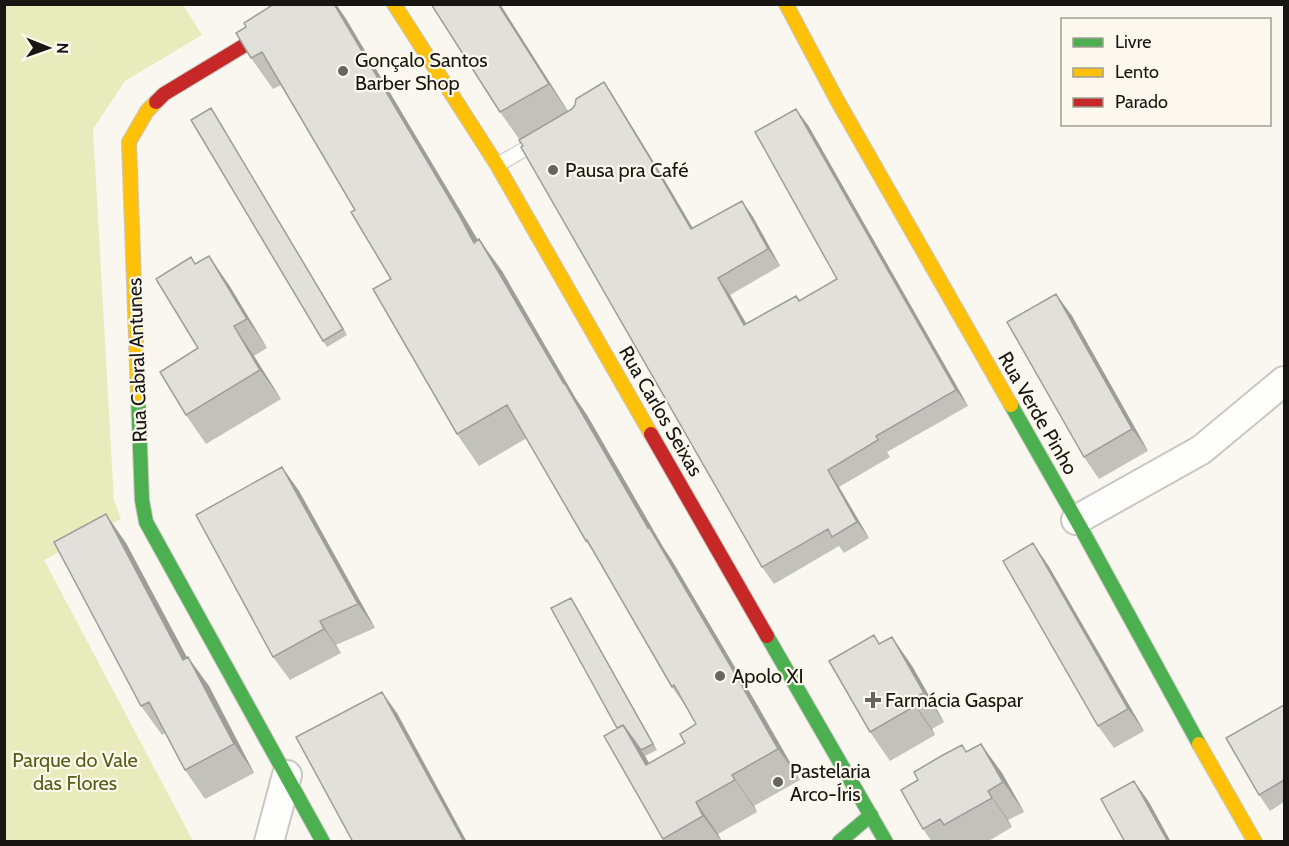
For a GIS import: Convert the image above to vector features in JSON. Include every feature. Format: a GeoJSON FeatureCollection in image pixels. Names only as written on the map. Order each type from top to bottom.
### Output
{"type":"FeatureCollection","features":[{"type":"Feature","properties":{"kind":"street","name":"Rua Cabral Antunes"},"geometry":{"type":"LineString","coordinates":[[314,4],[164,94],[147,111],[129,142],[142,500],[146,522],[323,842]]}},
{"type":"Feature","properties":{"kind":"street","name":"Rua Carlos Seixas"},"geometry":{"type":"LineString","coordinates":[[394,4],[497,165],[886,842]]}},
{"type":"Feature","properties":{"kind":"street","name":"Rua Verde Pinho"},"geometry":{"type":"LineString","coordinates":[[786,4],[837,100],[1076,520],[1255,842]]}},
{"type":"Feature","properties":{"kind":"street"},"geometry":{"type":"LineString","coordinates":[[1076,520],[1201,450],[1284,381]]}},
{"type":"Feature","properties":{"kind":"street"},"geometry":{"type":"LineString","coordinates":[[268,842],[287,774]]}},
{"type":"Feature","properties":{"kind":"street"},"geometry":{"type":"LineString","coordinates":[[839,842],[871,815]]}},
{"type":"Feature","properties":{"kind":"lane"},"geometry":{"type":"LineString","coordinates":[[497,165],[548,136]]}},
{"type":"Feature","properties":{"kind":"green space","name":"Parque do Vale das Flores"},"geometry":{"type":"Polygon","coordinates":[[[5,5],[183,5],[202,35],[125,81],[93,129],[114,500],[121,519],[44,560],[193,841],[9,842],[5,837],[5,5]]]}},
{"type":"Feature","properties":{"kind":"building"},"geometry":{"type":"Polygon","coordinates":[[[274,4],[334,4],[474,243],[479,239],[778,749],[732,775],[735,780],[696,802],[703,816],[663,839],[604,736],[623,725],[646,765],[685,743],[680,734],[696,724],[507,405],[457,434],[373,289],[391,279],[351,212],[355,210],[262,52],[251,58],[236,33],[246,27],[244,23],[274,4]]]}},
{"type":"Feature","properties":{"kind":"building"},"geometry":{"type":"Polygon","coordinates":[[[431,4],[498,4],[549,84],[500,112],[431,4]]]}},
{"type":"Feature","properties":{"kind":"building"},"geometry":{"type":"Polygon","coordinates":[[[604,82],[691,229],[742,201],[768,249],[718,278],[744,325],[796,296],[799,301],[837,279],[755,132],[796,109],[956,390],[876,436],[878,440],[828,470],[857,522],[832,537],[828,529],[762,567],[521,147],[523,146],[519,140],[572,109],[576,99],[604,82]]]}},
{"type":"Feature","properties":{"kind":"building"},"geometry":{"type":"Polygon","coordinates":[[[211,108],[343,329],[323,341],[191,120],[211,108]]]}},
{"type":"Feature","properties":{"kind":"building"},"geometry":{"type":"Polygon","coordinates":[[[209,256],[247,319],[234,326],[260,370],[186,415],[160,372],[198,348],[156,279],[191,257],[195,264],[209,256]]]}},
{"type":"Feature","properties":{"kind":"building"},"geometry":{"type":"Polygon","coordinates":[[[1056,294],[1132,429],[1084,457],[1007,322],[1056,294]]]}},
{"type":"Feature","properties":{"kind":"building"},"geometry":{"type":"Polygon","coordinates":[[[282,467],[358,604],[320,621],[324,629],[273,657],[196,515],[282,467]]]}},
{"type":"Feature","properties":{"kind":"building"},"geometry":{"type":"Polygon","coordinates":[[[106,514],[183,660],[188,657],[234,744],[185,770],[149,702],[141,706],[54,542],[106,514]]]}},
{"type":"Feature","properties":{"kind":"building"},"geometry":{"type":"Polygon","coordinates":[[[1033,543],[1128,709],[1098,726],[1003,561],[1033,543]]]}},
{"type":"Feature","properties":{"kind":"building"},"geometry":{"type":"Polygon","coordinates":[[[571,598],[653,744],[641,750],[623,725],[617,728],[551,608],[571,598]]]}},
{"type":"Feature","properties":{"kind":"building"},"geometry":{"type":"Polygon","coordinates":[[[874,635],[879,644],[892,637],[924,693],[911,699],[915,706],[870,732],[829,661],[874,635]]]}},
{"type":"Feature","properties":{"kind":"building"},"geometry":{"type":"Polygon","coordinates":[[[382,692],[464,842],[353,842],[296,737],[382,692]]]}},
{"type":"Feature","properties":{"kind":"building"},"geometry":{"type":"Polygon","coordinates":[[[1284,705],[1284,780],[1259,795],[1226,738],[1284,705]]]}},
{"type":"Feature","properties":{"kind":"building"},"geometry":{"type":"Polygon","coordinates":[[[981,744],[1003,782],[988,791],[992,798],[944,825],[940,819],[923,829],[901,790],[918,780],[914,772],[943,755],[962,745],[966,752],[981,744]]]}},
{"type":"Feature","properties":{"kind":"building"},"geometry":{"type":"Polygon","coordinates":[[[1134,781],[1168,842],[1125,842],[1101,799],[1134,781]]]}},
{"type":"Feature","properties":{"kind":"traffic: fast"},"geometry":{"type":"LineString","coordinates":[[138,395],[142,500],[146,522],[323,842]]}},
{"type":"Feature","properties":{"kind":"traffic: fast"},"geometry":{"type":"LineString","coordinates":[[1011,405],[1199,744]]}},
{"type":"Feature","properties":{"kind":"traffic: fast"},"geometry":{"type":"LineString","coordinates":[[767,636],[886,842]]}},
{"type":"Feature","properties":{"kind":"traffic: fast"},"geometry":{"type":"LineString","coordinates":[[839,842],[871,815]]}},
{"type":"Feature","properties":{"kind":"traffic: slow"},"geometry":{"type":"LineString","coordinates":[[394,4],[497,165],[651,434]]}},
{"type":"Feature","properties":{"kind":"traffic: slow"},"geometry":{"type":"LineString","coordinates":[[786,4],[837,100],[1011,405]]}},
{"type":"Feature","properties":{"kind":"traffic: slow"},"geometry":{"type":"LineString","coordinates":[[138,395],[129,142],[147,111],[156,102]]}},
{"type":"Feature","properties":{"kind":"traffic: slow"},"geometry":{"type":"LineString","coordinates":[[1199,744],[1255,842]]}},
{"type":"Feature","properties":{"kind":"traffic: jam"},"geometry":{"type":"LineString","coordinates":[[156,102],[164,94],[313,4]]}},
{"type":"Feature","properties":{"kind":"traffic: jam"},"geometry":{"type":"LineString","coordinates":[[651,434],[767,636]]}},
{"type":"Feature","properties":{"kind":"place","name":"Gonçalo Santos Barber Shop"},"geometry":{"type":"Point","coordinates":[343,71]}},
{"type":"Feature","properties":{"kind":"place","name":"Pausa pra Café"},"geometry":{"type":"Point","coordinates":[553,170]}},
{"type":"Feature","properties":{"kind":"place","name":"Apolo XI"},"geometry":{"type":"Point","coordinates":[720,676]}},
{"type":"Feature","properties":{"kind":"place","name":"Farmácia Gaspar"},"geometry":{"type":"Point","coordinates":[873,700]}},
{"type":"Feature","properties":{"kind":"place","name":"Pastelaria Arco-Íris"},"geometry":{"type":"Point","coordinates":[778,782]}}]}
